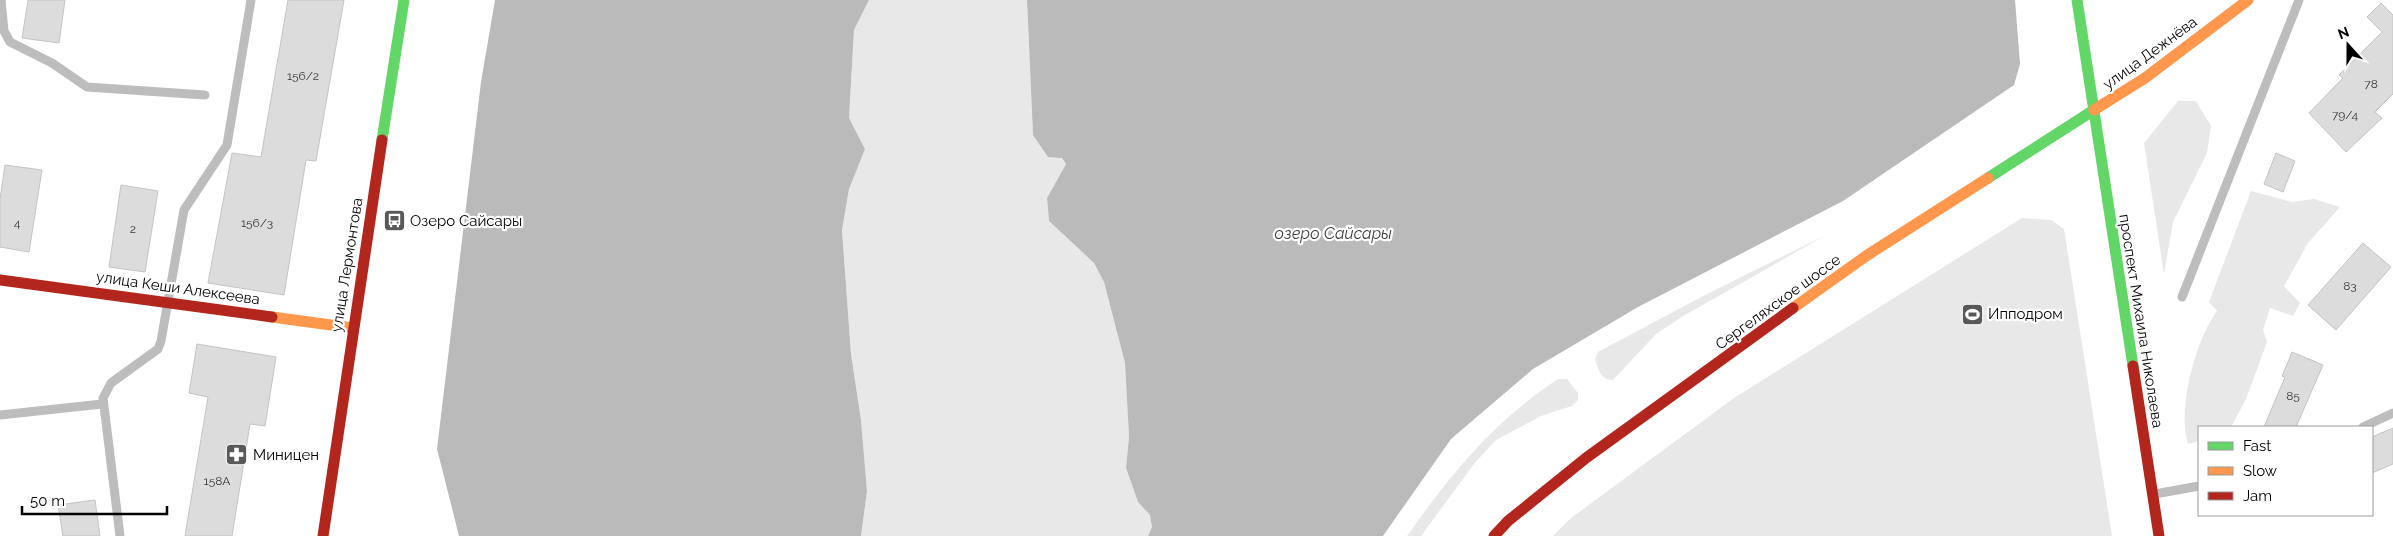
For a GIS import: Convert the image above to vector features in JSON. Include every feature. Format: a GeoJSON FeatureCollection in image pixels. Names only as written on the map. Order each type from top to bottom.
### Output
{"type":"FeatureCollection","features":[{"type":"Feature","properties":{"kind":"main road","name":"улица Лермонтова"},"geometry":{"type":"LineString","coordinates":[[324,536],[353,328],[404,0]]}},
{"type":"Feature","properties":{"kind":"main road","name":"проспект Михаила Николаева"},"geometry":{"type":"LineString","coordinates":[[2077,0],[2159,536]]}},
{"type":"Feature","properties":{"kind":"main road","name":"улица Дежнёва"},"geometry":{"type":"LineString","coordinates":[[2094,110],[2145,78],[2248,0]]}},
{"type":"Feature","properties":{"kind":"main road","name":"Сергеляхское шоссе"},"geometry":{"type":"LineString","coordinates":[[1494,536],[1508,521],[1586,458],[1866,256],[2094,110]]}},
{"type":"Feature","properties":{"kind":"main road","name":"улица Кеши Алексеева"},"geometry":{"type":"LineString","coordinates":[[0,280],[353,328]]}},
{"type":"Feature","properties":{"kind":"lane"},"geometry":{"type":"LineString","coordinates":[[1,0],[4,31],[10,42],[52,63],[87,87],[205,95]]}},
{"type":"Feature","properties":{"kind":"lane"},"geometry":{"type":"LineString","coordinates":[[120,536],[102,404],[106,389],[111,383],[158,349],[170,302],[184,210],[227,145],[251,0]]}},
{"type":"Feature","properties":{"kind":"lane"},"geometry":{"type":"LineString","coordinates":[[2182,297],[2300,0]]}},
{"type":"Feature","properties":{"kind":"lane"},"geometry":{"type":"LineString","coordinates":[[0,415],[102,404]]}},
{"type":"Feature","properties":{"kind":"lane"},"geometry":{"type":"LineString","coordinates":[[2365,426],[2393,412]]}},
{"type":"Feature","properties":{"kind":"lane"},"geometry":{"type":"LineString","coordinates":[[2152,494],[2198,486]]}},
{"type":"Feature","properties":{"kind":"shaded area"},"geometry":{"type":"Polygon","coordinates":[[[869,0],[1027,0],[1033,135],[1062,158],[1066,164],[1047,198],[1049,221],[1094,263],[1104,282],[1125,363],[1129,437],[1126,468],[1138,502],[1150,515],[1152,527],[1148,536],[861,536],[867,491],[861,420],[851,354],[842,230],[849,189],[865,149],[849,118],[854,30],[869,0]]]}},
{"type":"Feature","properties":{"kind":"shaded area"},"geometry":{"type":"Polygon","coordinates":[[[2178,101],[2196,101],[2211,126],[2207,153],[2173,222],[2164,274],[2144,143],[2178,101]]]}},
{"type":"Feature","properties":{"kind":"shaded area"},"geometry":{"type":"Polygon","coordinates":[[[2251,191],[2292,202],[2314,199],[2340,207],[2308,243],[2284,286],[2300,303],[2293,316],[2270,308],[2263,330],[2267,342],[2246,399],[2232,426],[2198,426],[2198,441],[2188,444],[2185,429],[2185,413],[2190,376],[2202,340],[2217,311],[2209,302],[2251,191]]]}},
{"type":"Feature","properties":{"kind":"shaded area","name":"Ипподром"},"geometry":{"type":"Polygon","coordinates":[[[2022,218],[2051,220],[2064,229],[2112,536],[1553,536],[1571,518],[1734,398],[2022,218]]]}},
{"type":"Feature","properties":{"kind":"shaded area"},"geometry":{"type":"Polygon","coordinates":[[[1828,234],[1685,315],[1656,334],[1613,380],[1609,380],[1601,374],[1595,360],[1598,352],[1705,295],[1828,234]]]}},
{"type":"Feature","properties":{"kind":"shaded area"},"geometry":{"type":"Polygon","coordinates":[[[1558,379],[1567,379],[1578,393],[1578,400],[1572,406],[1541,416],[1496,440],[1474,464],[1421,536],[1407,536],[1457,470],[1493,431],[1534,396],[1558,379]]]}},
{"type":"Feature","properties":{"kind":"water","name":"озеро Сайсары"},"geometry":{"type":"Polygon","coordinates":[[[495,0],[869,0],[854,30],[849,118],[865,149],[849,189],[842,230],[851,354],[861,420],[867,491],[861,536],[459,536],[437,449],[481,82],[495,0]]]}},
{"type":"Feature","properties":{"kind":"water","name":"озеро Сайсары"},"geometry":{"type":"Polygon","coordinates":[[[1027,0],[2015,0],[2020,64],[2014,85],[1843,201],[1638,307],[1533,369],[1451,439],[1383,536],[1148,536],[1152,527],[1150,515],[1138,502],[1126,468],[1129,437],[1125,363],[1104,282],[1094,263],[1049,221],[1047,198],[1066,164],[1062,158],[1048,157],[1033,135],[1027,0]]]}},
{"type":"Feature","properties":{"kind":"building"},"geometry":{"type":"Polygon","coordinates":[[[28,0],[65,0],[59,43],[22,38],[28,0]]]}},
{"type":"Feature","properties":{"kind":"building"},"geometry":{"type":"Polygon","coordinates":[[[288,0],[344,0],[316,161],[306,160],[284,295],[208,283],[232,153],[261,157],[288,0]]]}},
{"type":"Feature","properties":{"kind":"building"},"geometry":{"type":"Polygon","coordinates":[[[2381,3],[2393,15],[2393,94],[2375,112],[2382,118],[2346,152],[2309,113],[2343,78],[2339,75],[2382,32],[2367,17],[2381,3]]]}},
{"type":"Feature","properties":{"kind":"building"},"geometry":{"type":"Polygon","coordinates":[[[2276,153],[2295,161],[2283,192],[2264,184],[2276,153]]]}},
{"type":"Feature","properties":{"kind":"building"},"geometry":{"type":"Polygon","coordinates":[[[5,165],[42,170],[29,252],[0,247],[0,199],[5,165]]]}},
{"type":"Feature","properties":{"kind":"building"},"geometry":{"type":"Polygon","coordinates":[[[121,185],[158,191],[145,272],[109,267],[121,185]]]}},
{"type":"Feature","properties":{"kind":"building"},"geometry":{"type":"Polygon","coordinates":[[[2363,243],[2391,267],[2336,330],[2308,305],[2363,243]]]}},
{"type":"Feature","properties":{"kind":"building"},"geometry":{"type":"Polygon","coordinates":[[[197,344],[276,357],[265,426],[250,424],[232,536],[185,536],[208,397],[189,393],[197,344]]]}},
{"type":"Feature","properties":{"kind":"building"},"geometry":{"type":"Polygon","coordinates":[[[2292,352],[2323,365],[2296,426],[2264,426],[2285,377],[2282,376],[2292,352]]]}},
{"type":"Feature","properties":{"kind":"building"},"geometry":{"type":"Polygon","coordinates":[[[2393,428],[2393,464],[2373,473],[2373,437],[2393,428]]]}},
{"type":"Feature","properties":{"kind":"building"},"geometry":{"type":"Polygon","coordinates":[[[95,500],[100,536],[63,536],[58,505],[95,500]]]}},
{"type":"Feature","properties":{"kind":"traffic: fast"},"geometry":{"type":"LineString","coordinates":[[382,140],[404,0]]}},
{"type":"Feature","properties":{"kind":"traffic: fast"},"geometry":{"type":"LineString","coordinates":[[2077,0],[2133,366]]}},
{"type":"Feature","properties":{"kind":"traffic: fast"},"geometry":{"type":"LineString","coordinates":[[1988,178],[2094,110]]}},
{"type":"Feature","properties":{"kind":"traffic: slow"},"geometry":{"type":"LineString","coordinates":[[2094,110],[2145,78],[2248,0]]}},
{"type":"Feature","properties":{"kind":"traffic: slow"},"geometry":{"type":"LineString","coordinates":[[1793,308],[1866,256],[1988,178]]}},
{"type":"Feature","properties":{"kind":"traffic: slow"},"geometry":{"type":"LineString","coordinates":[[272,317],[353,328]]}},
{"type":"Feature","properties":{"kind":"traffic: jam"},"geometry":{"type":"LineString","coordinates":[[323,536],[382,140]]}},
{"type":"Feature","properties":{"kind":"traffic: jam"},"geometry":{"type":"LineString","coordinates":[[0,280],[272,317]]}},
{"type":"Feature","properties":{"kind":"traffic: jam"},"geometry":{"type":"LineString","coordinates":[[1494,536],[1508,521],[1586,458],[1793,308]]}},
{"type":"Feature","properties":{"kind":"traffic: jam"},"geometry":{"type":"LineString","coordinates":[[2133,366],[2159,536]]}},
{"type":"Feature","properties":{"kind":"place","name":"Озеро Сайсары"},"geometry":{"type":"Point","coordinates":[394,221]}},
{"type":"Feature","properties":{"kind":"place","name":"Ипподром"},"geometry":{"type":"Point","coordinates":[1972,314]}},
{"type":"Feature","properties":{"kind":"place","name":"Миницен"},"geometry":{"type":"Point","coordinates":[237,455]}}]}
